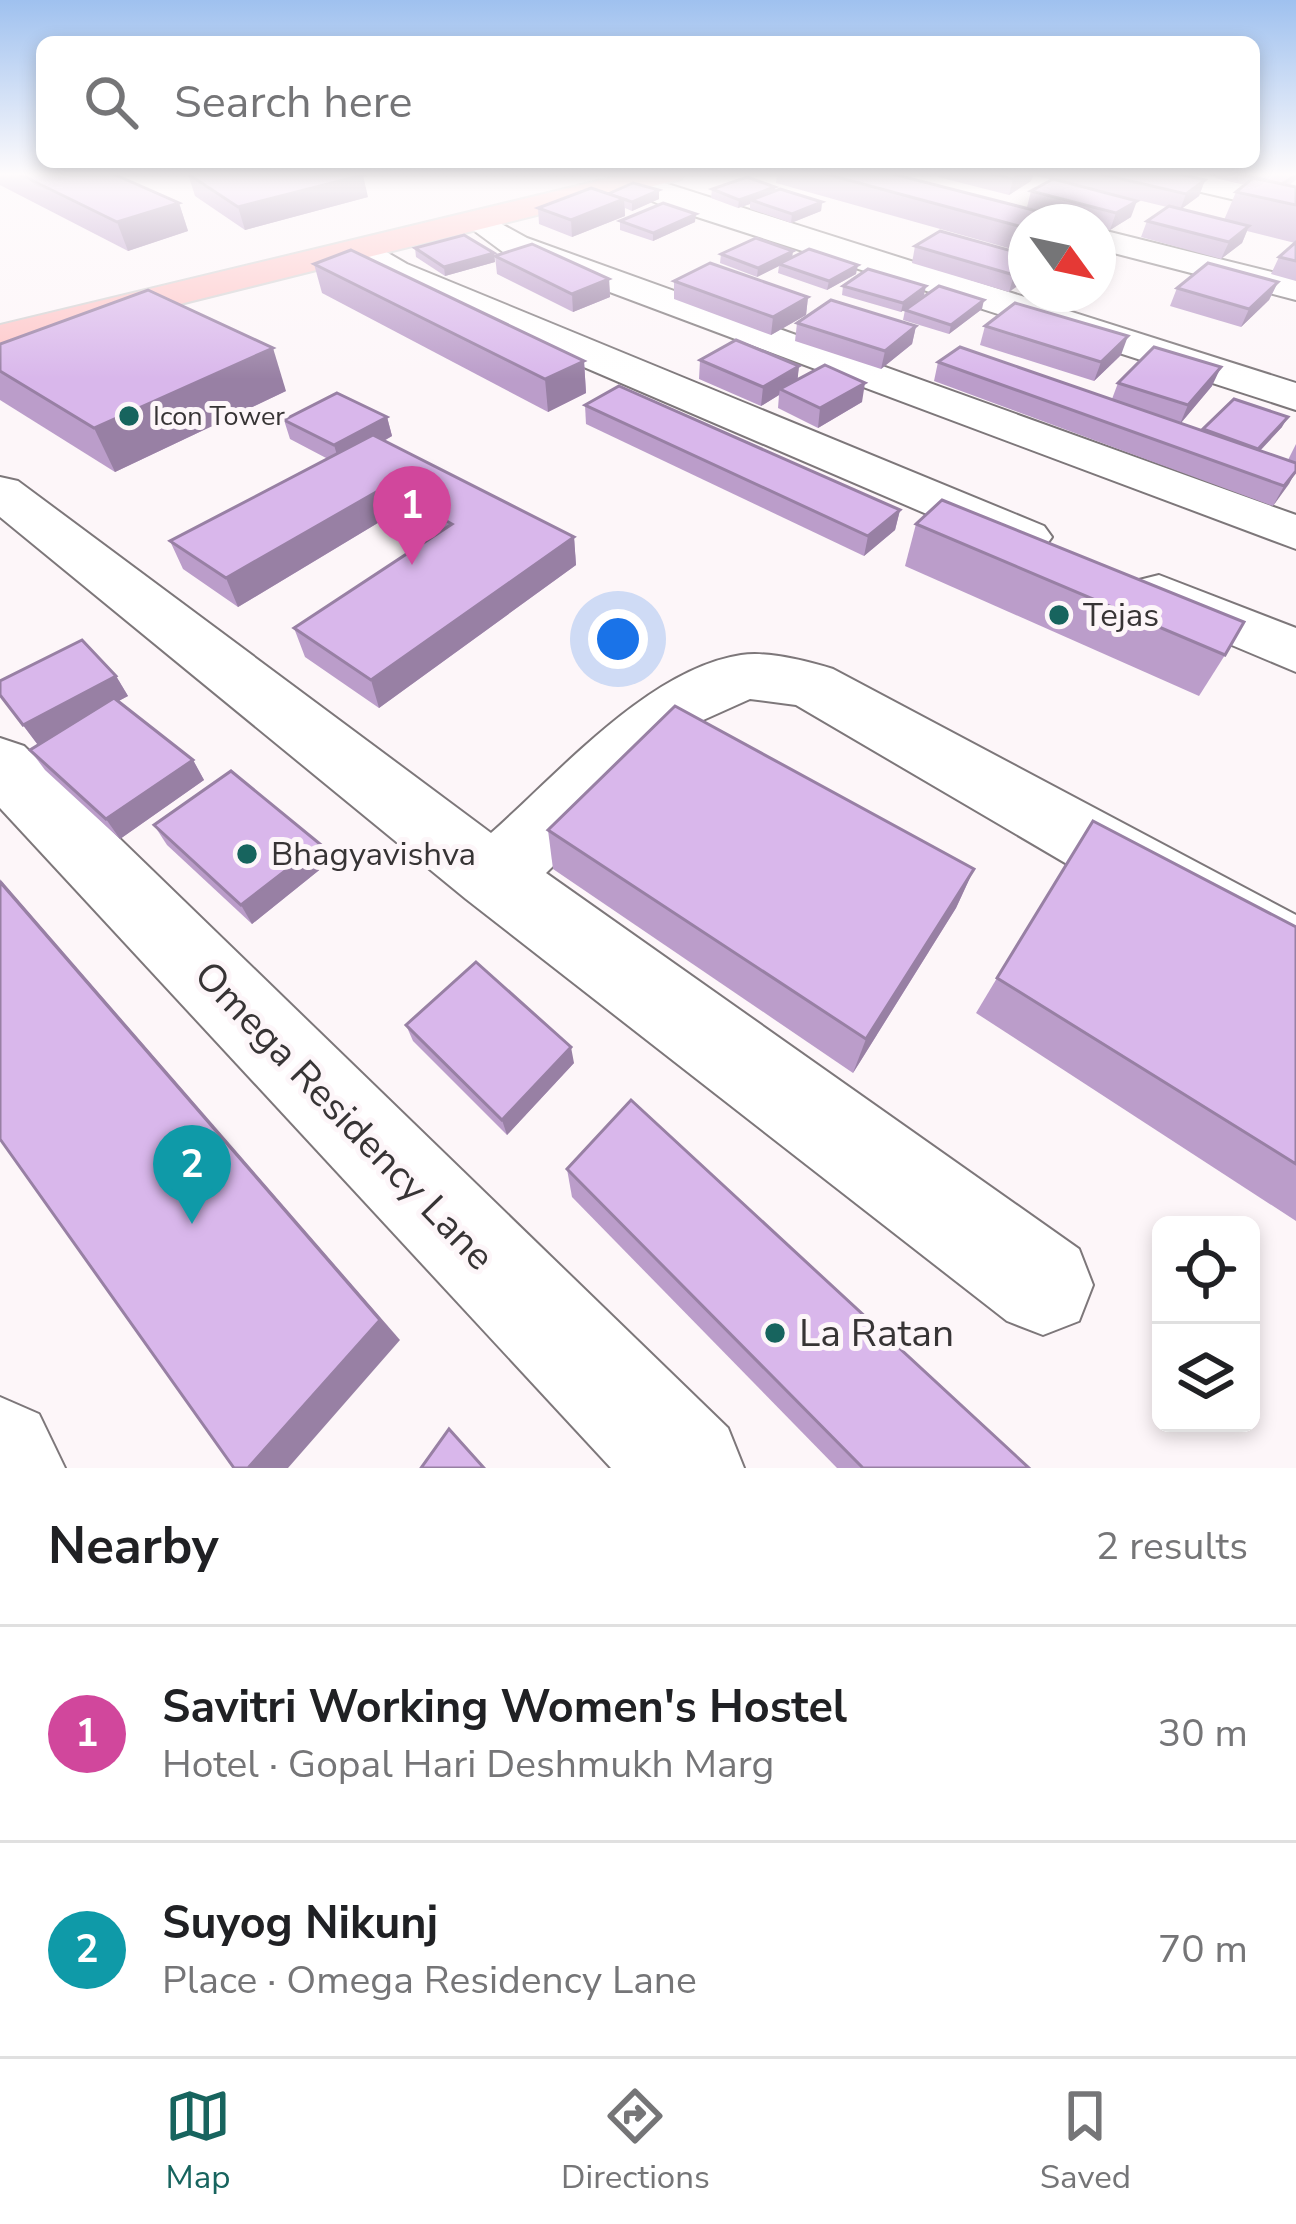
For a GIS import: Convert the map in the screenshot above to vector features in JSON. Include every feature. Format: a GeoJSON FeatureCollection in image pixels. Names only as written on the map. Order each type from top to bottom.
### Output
{"type":"FeatureCollection","features":[{"type":"Feature","properties":{"kind":"main road"},"geometry":{"type":"LineString","coordinates":[[0,314],[334,242]]}},
{"type":"Feature","properties":{"kind":"main road"},"geometry":{"type":"LineString","coordinates":[[0,337],[397,242]]}},
{"type":"Feature","properties":{"kind":"street"},"geometry":{"type":"LineString","coordinates":[[510,242],[1296,533]]}},
{"type":"Feature","properties":{"kind":"street"},"geometry":{"type":"LineString","coordinates":[[807,242],[1296,397]]}},
{"type":"Feature","properties":{"kind":"street"},"geometry":{"type":"LineString","coordinates":[[1116,244],[1296,290]]}},
{"type":"Feature","properties":{"kind":"street"},"geometry":{"type":"LineString","coordinates":[[364,250],[394,272],[1296,651]]}},
{"type":"Feature","properties":{"kind":"street"},"geometry":{"type":"LineString","coordinates":[[0,492],[493,877],[1043,1285]]}},
{"type":"Feature","properties":{"kind":"street"},"geometry":{"type":"LineString","coordinates":[[493,877],[678,705],[744,676],[812,685],[1296,956]]}},
{"type":"Feature","properties":{"kind":"street","name":"Omega Residency Lane"},"geometry":{"type":"LineString","coordinates":[[0,764],[688,1468]]}},
{"type":"Feature","properties":{"kind":"street"},"geometry":{"type":"LineString","coordinates":[[0,1454],[9,1468]]}},
{"type":"Feature","properties":{"kind":"building"},"geometry":{"type":"Polygon","coordinates":[[[439,242],[475,242],[494,253],[444,267],[415,248],[439,242]]]}},
{"type":"Feature","properties":{"kind":"building"},"geometry":{"type":"Polygon","coordinates":[[[748,242],[766,242],[793,251],[758,268],[721,254],[748,242]]]}},
{"type":"Feature","properties":{"kind":"building"},"geometry":{"type":"Polygon","coordinates":[[[922,242],[978,242],[1008,250],[1008,273],[915,246],[922,242]]]}},
{"type":"Feature","properties":{"kind":"building"},"geometry":{"type":"Polygon","coordinates":[[[1296,242],[1296,261],[1279,257],[1296,242]]]}},
{"type":"Feature","properties":{"kind":"building"},"geometry":{"type":"Polygon","coordinates":[[[532,244],[609,279],[572,294],[495,256],[532,244]]]}},
{"type":"Feature","properties":{"kind":"building"},"geometry":{"type":"Polygon","coordinates":[[[809,249],[858,265],[829,281],[779,264],[809,249]]]}},
{"type":"Feature","properties":{"kind":"building"},"geometry":{"type":"Polygon","coordinates":[[[351,250],[584,361],[545,379],[314,264],[351,250]]]}},
{"type":"Feature","properties":{"kind":"building"},"geometry":{"type":"Polygon","coordinates":[[[710,263],[808,297],[773,317],[674,281],[710,263]]]}},
{"type":"Feature","properties":{"kind":"building"},"geometry":{"type":"Polygon","coordinates":[[[1208,263],[1278,282],[1249,309],[1177,288],[1208,263]]]}},
{"type":"Feature","properties":{"kind":"building"},"geometry":{"type":"Polygon","coordinates":[[[868,269],[926,286],[903,303],[843,286],[868,269]]]}},
{"type":"Feature","properties":{"kind":"building"},"geometry":{"type":"Polygon","coordinates":[[[939,286],[984,300],[951,325],[905,310],[939,286]]]}},
{"type":"Feature","properties":{"kind":"building"},"geometry":{"type":"Polygon","coordinates":[[[148,290],[273,348],[94,428],[0,371],[0,344],[148,290]]]}},
{"type":"Feature","properties":{"kind":"building"},"geometry":{"type":"Polygon","coordinates":[[[831,300],[916,326],[885,351],[797,323],[831,300]]]}},
{"type":"Feature","properties":{"kind":"building"},"geometry":{"type":"Polygon","coordinates":[[[1008,308],[1008,312],[1046,312],[1128,336],[1101,362],[985,326],[1008,308]]]}},
{"type":"Feature","properties":{"kind":"building"},"geometry":{"type":"Polygon","coordinates":[[[736,340],[799,366],[763,387],[700,360],[736,340]]]}},
{"type":"Feature","properties":{"kind":"building"},"geometry":{"type":"Polygon","coordinates":[[[960,347],[1296,463],[1296,471],[1284,486],[938,362],[960,347]]]}},
{"type":"Feature","properties":{"kind":"building"},"geometry":{"type":"Polygon","coordinates":[[[1154,347],[1221,367],[1188,405],[1118,383],[1154,347]]]}},
{"type":"Feature","properties":{"kind":"building"},"geometry":{"type":"Polygon","coordinates":[[[825,365],[865,383],[820,408],[780,389],[825,365]]]}},
{"type":"Feature","properties":{"kind":"building"},"geometry":{"type":"Polygon","coordinates":[[[619,386],[900,510],[868,536],[585,405],[619,386]]]}},
{"type":"Feature","properties":{"kind":"building"},"geometry":{"type":"Polygon","coordinates":[[[337,393],[387,417],[334,445],[284,420],[337,393]]]}},
{"type":"Feature","properties":{"kind":"building"},"geometry":{"type":"Polygon","coordinates":[[[1234,399],[1288,417],[1258,449],[1203,429],[1234,399]]]}},
{"type":"Feature","properties":{"kind":"building"},"geometry":{"type":"Polygon","coordinates":[[[373,435],[574,537],[371,680],[294,628],[452,524],[385,487],[226,578],[170,541],[373,435]]]}},
{"type":"Feature","properties":{"kind":"building"},"geometry":{"type":"Polygon","coordinates":[[[942,500],[1244,622],[1225,655],[916,524],[942,500]]]}},
{"type":"Feature","properties":{"kind":"building"},"geometry":{"type":"Polygon","coordinates":[[[82,640],[116,676],[23,725],[0,695],[0,681],[82,640]]]}},
{"type":"Feature","properties":{"kind":"building"},"geometry":{"type":"Polygon","coordinates":[[[114,698],[193,760],[106,819],[30,750],[114,698]]]}},
{"type":"Feature","properties":{"kind":"building"},"geometry":{"type":"Polygon","coordinates":[[[675,706],[974,869],[866,1039],[548,830],[675,706]]]}},
{"type":"Feature","properties":{"kind":"building","name":"Bhagyavishva"},"geometry":{"type":"Polygon","coordinates":[[[231,771],[320,844],[241,905],[154,825],[231,771]]]}},
{"type":"Feature","properties":{"kind":"building"},"geometry":{"type":"Polygon","coordinates":[[[1093,821],[1296,927],[1296,1164],[997,978],[1093,821]]]}},
{"type":"Feature","properties":{"kind":"building"},"geometry":{"type":"Polygon","coordinates":[[[0,882],[380,1320],[248,1468],[234,1468],[0,1139],[0,882]]]}},
{"type":"Feature","properties":{"kind":"building"},"geometry":{"type":"Polygon","coordinates":[[[476,962],[571,1047],[502,1120],[406,1025],[476,962]]]}},
{"type":"Feature","properties":{"kind":"building","name":"La Ratan"},"geometry":{"type":"Polygon","coordinates":[[[631,1100],[1029,1468],[863,1468],[567,1169],[631,1100]]]}},
{"type":"Feature","properties":{"kind":"building"},"geometry":{"type":"Polygon","coordinates":[[[449,1429],[484,1468],[421,1468],[449,1429]]]}},
{"type":"Feature","properties":{"kind":"place","name":"Icon Tower"},"geometry":{"type":"Point","coordinates":[129,416]}},
{"type":"Feature","properties":{"kind":"place","name":"Savitri Working Women's Hostel"},"geometry":{"type":"Point","coordinates":[412,565]}},
{"type":"Feature","properties":{"kind":"place","name":"Tejas"},"geometry":{"type":"Point","coordinates":[1059,615]}},
{"type":"Feature","properties":{"kind":"place","name":"Bhagyavishva"},"geometry":{"type":"Point","coordinates":[247,854]}},
{"type":"Feature","properties":{"kind":"place","name":"Suyog Nikunj"},"geometry":{"type":"Point","coordinates":[192,1224]}},
{"type":"Feature","properties":{"kind":"place","name":"La Ratan"},"geometry":{"type":"Point","coordinates":[775,1333]}}]}
